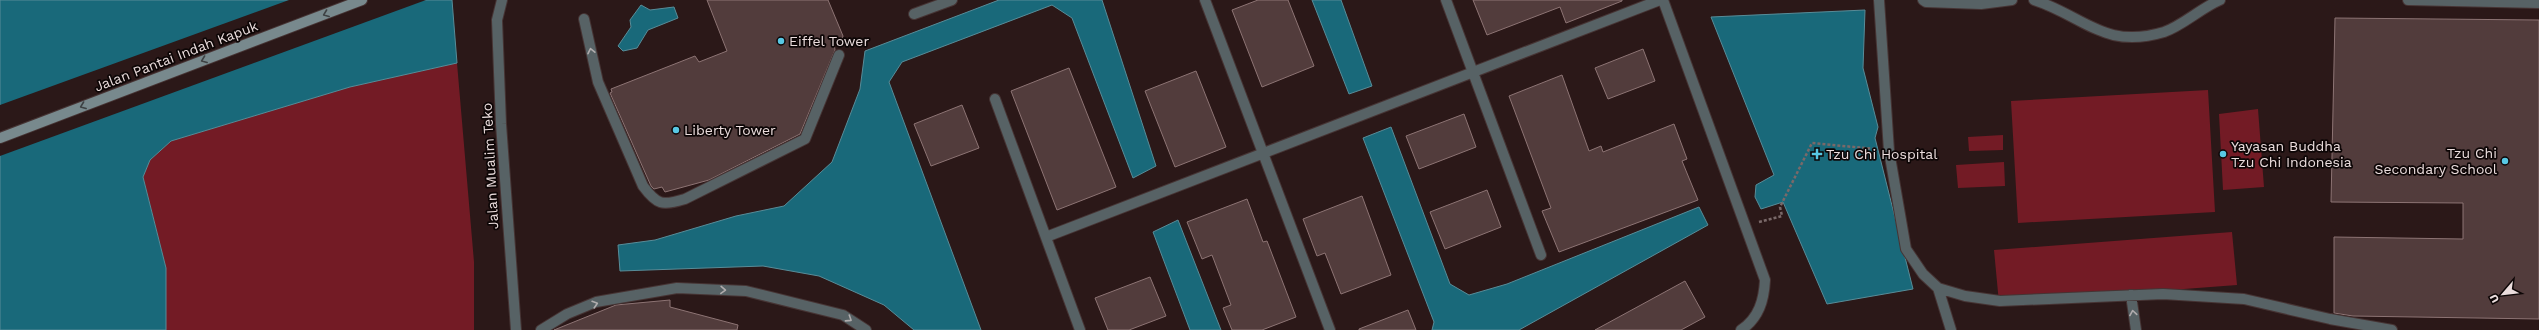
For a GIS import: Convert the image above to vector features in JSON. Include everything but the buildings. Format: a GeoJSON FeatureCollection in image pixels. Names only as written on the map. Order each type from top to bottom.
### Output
{"type":"FeatureCollection","features":[{"type":"Feature","properties":{"kind":"main road","name":"Jalan Pantai Indah Kapuk"},"geometry":{"type":"LineString","coordinates":[[0,138],[362,0]]}},
{"type":"Feature","properties":{"kind":"street","name":"Jalan Mualim Teko"},"geometry":{"type":"LineString","coordinates":[[502,0],[497,20],[501,124],[516,330]]}},
{"type":"Feature","properties":{"kind":"street"},"geometry":{"type":"LineString","coordinates":[[914,14],[952,0]]}},
{"type":"Feature","properties":{"kind":"street"},"geometry":{"type":"LineString","coordinates":[[1205,0],[1330,330]]}},
{"type":"Feature","properties":{"kind":"street"},"geometry":{"type":"LineString","coordinates":[[1446,0],[1541,255]]}},
{"type":"Feature","properties":{"kind":"street"},"geometry":{"type":"LineString","coordinates":[[1046,236],[1662,0],[1765,280],[1764,300],[1757,314],[1741,330]]}},
{"type":"Feature","properties":{"kind":"street"},"geometry":{"type":"LineString","coordinates":[[1879,0],[1889,151],[1906,248],[1926,278],[1938,288],[1965,296],[2000,301],[2163,294],[2244,299],[2330,319],[2392,330]]}},
{"type":"Feature","properties":{"kind":"street"},"geometry":{"type":"LineString","coordinates":[[1923,0],[1926,2],[1981,4],[2012,0]]}},
{"type":"Feature","properties":{"kind":"street"},"geometry":{"type":"LineString","coordinates":[[2034,0],[2049,5],[2098,32],[2132,38],[2165,32],[2220,0]]}},
{"type":"Feature","properties":{"kind":"street"},"geometry":{"type":"LineString","coordinates":[[2408,0],[2539,3]]}},
{"type":"Feature","properties":{"kind":"street"},"geometry":{"type":"LineString","coordinates":[[584,19],[598,82],[642,186],[652,199],[660,203],[671,203],[692,196],[805,139],[839,55]]}},
{"type":"Feature","properties":{"kind":"street"},"geometry":{"type":"LineString","coordinates":[[995,99],[1080,330]]}},
{"type":"Feature","properties":{"kind":"street"},"geometry":{"type":"LineString","coordinates":[[541,330],[567,314],[596,302],[677,288],[746,291],[844,315],[866,330]]}},
{"type":"Feature","properties":{"kind":"street"},"geometry":{"type":"LineString","coordinates":[[1938,288],[1951,330]]}},
{"type":"Feature","properties":{"kind":"street"},"geometry":{"type":"LineString","coordinates":[[2130,295],[2136,330]]}},
{"type":"Feature","properties":{"kind":"path"},"geometry":{"type":"LineString","coordinates":[[1756,214],[1759,222],[1782,216],[1780,206],[1812,143],[1880,150]]}},
{"type":"Feature","properties":{"kind":"shaded area"},"geometry":{"type":"Polygon","coordinates":[[[457,63],[474,262],[474,330],[166,330],[166,268],[143,176],[150,160],[171,141],[350,87],[457,63]]]}},
{"type":"Feature","properties":{"kind":"shaded area"},"geometry":{"type":"Polygon","coordinates":[[[2208,90],[2215,212],[2018,223],[2011,101],[2208,90]]]}},
{"type":"Feature","properties":{"kind":"shaded area"},"geometry":{"type":"Polygon","coordinates":[[[2258,109],[2264,187],[2223,190],[2219,114],[2258,109]]]}},
{"type":"Feature","properties":{"kind":"shaded area"},"geometry":{"type":"Polygon","coordinates":[[[2003,135],[2003,150],[1969,151],[1968,137],[2003,135]]]}},
{"type":"Feature","properties":{"kind":"shaded area"},"geometry":{"type":"Polygon","coordinates":[[[2004,162],[2005,186],[1958,188],[1956,165],[2004,162]]]}},
{"type":"Feature","properties":{"kind":"shaded area"},"geometry":{"type":"Polygon","coordinates":[[[2232,232],[2237,285],[1999,303],[1994,250],[2232,232]]]}},
{"type":"Feature","properties":{"kind":"water"},"geometry":{"type":"Polygon","coordinates":[[[0,0],[452,0],[457,63],[350,87],[171,141],[150,160],[143,177],[166,268],[166,330],[0,330],[0,0]]]}},
{"type":"Feature","properties":{"kind":"water"},"geometry":{"type":"Polygon","coordinates":[[[999,0],[1102,0],[1156,166],[1133,178],[1072,18],[1052,5],[902,62],[889,82],[981,330],[914,330],[884,305],[819,276],[763,266],[620,271],[618,245],[655,240],[736,216],[784,206],[832,162],[860,89],[865,51],[999,0]]]}},
{"type":"Feature","properties":{"kind":"water"},"geometry":{"type":"Polygon","coordinates":[[[1312,0],[1341,0],[1372,86],[1349,94],[1312,0]]]}},
{"type":"Feature","properties":{"kind":"water"},"geometry":{"type":"Polygon","coordinates":[[[641,5],[650,10],[674,7],[678,18],[648,30],[637,48],[623,51],[618,46],[631,27],[630,20],[641,5]]]}},
{"type":"Feature","properties":{"kind":"water"},"geometry":{"type":"Polygon","coordinates":[[[1865,10],[1863,68],[1878,127],[1875,138],[1913,289],[1827,304],[1783,202],[1761,209],[1755,197],[1756,185],[1774,175],[1711,17],[1865,10]]]}},
{"type":"Feature","properties":{"kind":"water"},"geometry":{"type":"Polygon","coordinates":[[[1391,127],[1450,284],[1469,295],[1507,284],[1699,207],[1708,225],[1519,330],[1432,330],[1434,322],[1363,138],[1391,127]]]}},
{"type":"Feature","properties":{"kind":"water"},"geometry":{"type":"Polygon","coordinates":[[[1178,220],[1221,330],[1190,330],[1153,232],[1178,220]]]}},
{"type":"Feature","properties":{"kind":"pier"},"geometry":{"type":"Polygon","coordinates":[[[289,0],[426,0],[0,156],[0,105],[289,0]]]}},
{"type":"Feature","properties":{"kind":"place","name":"Eiffel Tower"},"geometry":{"type":"Point","coordinates":[781,41]}},
{"type":"Feature","properties":{"kind":"place","name":"Liberty Tower"},"geometry":{"type":"Point","coordinates":[676,130]}},
{"type":"Feature","properties":{"kind":"place","name":"Tzu Chi Hospital"},"geometry":{"type":"Point","coordinates":[1817,154]}},
{"type":"Feature","properties":{"kind":"place","name":"Yayasan Buddha Tzu Chi Indonesia"},"geometry":{"type":"Point","coordinates":[2223,154]}},
{"type":"Feature","properties":{"kind":"place","name":"Tzu Chi Secondary School"},"geometry":{"type":"Point","coordinates":[2505,161]}}]}
